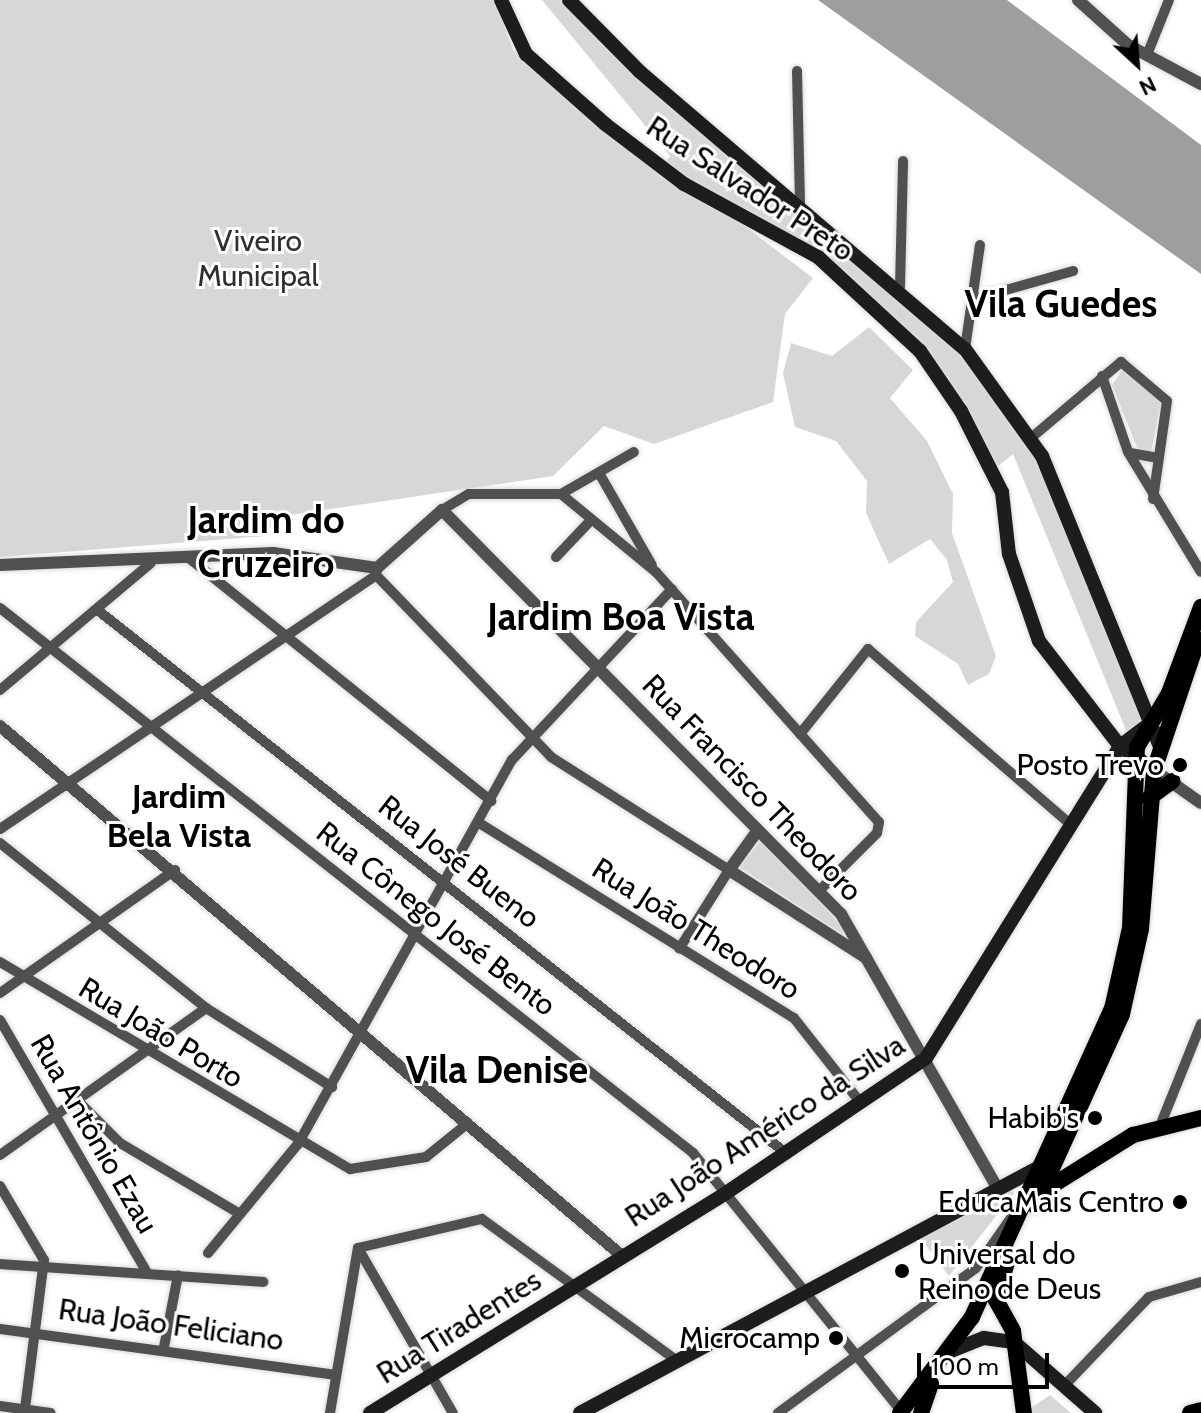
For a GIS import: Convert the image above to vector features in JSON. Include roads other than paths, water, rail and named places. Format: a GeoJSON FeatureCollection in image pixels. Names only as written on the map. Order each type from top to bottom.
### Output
{"type":"FeatureCollection","features":[{"type":"Feature","properties":{"kind":"main road","name":"Rua Salvador Preto"},"geometry":{"type":"LineString","coordinates":[[501,0],[526,54],[605,124],[684,184],[818,257],[920,351],[961,411],[1002,492],[1009,554],[1029,623],[1120,746],[1136,762]]}},
{"type":"Feature","properties":{"kind":"main road"},"geometry":{"type":"LineString","coordinates":[[569,0],[639,71],[900,287],[965,349],[1031,438],[1160,746]]}},
{"type":"Feature","properties":{"kind":"main road"},"geometry":{"type":"LineString","coordinates":[[1024,1413],[1014,1342],[995,1289],[1035,1195],[1041,1165],[1121,977],[1131,915],[1136,762],[1201,607]]}},
{"type":"Feature","properties":{"kind":"main road"},"geometry":{"type":"LineString","coordinates":[[921,1413],[984,1282],[1058,1160],[1132,979],[1154,770],[1201,629]]}},
{"type":"Feature","properties":{"kind":"main road","name":"Rua João Américo da Silva"},"geometry":{"type":"LineString","coordinates":[[575,1284],[787,1154],[926,1058],[1120,746],[1151,721]]}},
{"type":"Feature","properties":{"kind":"main road"},"geometry":{"type":"LineString","coordinates":[[1136,762],[1154,770]]}},
{"type":"Feature","properties":{"kind":"main road"},"geometry":{"type":"LineString","coordinates":[[1149,798],[1172,781]]}},
{"type":"Feature","properties":{"kind":"main road"},"geometry":{"type":"LineString","coordinates":[[1067,1141],[1087,1152],[1160,1126],[1201,1118]]}},
{"type":"Feature","properties":{"kind":"main road"},"geometry":{"type":"LineString","coordinates":[[1035,1195],[1113,1144]]}},
{"type":"Feature","properties":{"kind":"main road"},"geometry":{"type":"LineString","coordinates":[[580,1413],[996,1186],[1058,1160]]}},
{"type":"Feature","properties":{"kind":"main road","name":"Rua Tiradentes"},"geometry":{"type":"LineString","coordinates":[[370,1413],[575,1284]]}},
{"type":"Feature","properties":{"kind":"main road"},"geometry":{"type":"LineString","coordinates":[[901,1412],[946,1358],[984,1338],[1014,1342],[1095,1413]]}},
{"type":"Feature","properties":{"kind":"main road"},"geometry":{"type":"LineString","coordinates":[[1190,1413],[1201,1410]]}},
{"type":"Feature","properties":{"kind":"street"},"geometry":{"type":"LineString","coordinates":[[1147,55],[1169,0]]}},
{"type":"Feature","properties":{"kind":"street"},"geometry":{"type":"LineString","coordinates":[[1082,2],[1147,55],[1201,84]]}},
{"type":"Feature","properties":{"kind":"street"},"geometry":{"type":"LineString","coordinates":[[797,71],[800,203]]}},
{"type":"Feature","properties":{"kind":"street"},"geometry":{"type":"LineString","coordinates":[[900,287],[903,161]]}},
{"type":"Feature","properties":{"kind":"street"},"geometry":{"type":"LineString","coordinates":[[965,349],[980,245]]}},
{"type":"Feature","properties":{"kind":"street"},"geometry":{"type":"LineString","coordinates":[[974,299],[1073,271]]}},
{"type":"Feature","properties":{"kind":"street"},"geometry":{"type":"LineString","coordinates":[[1031,438],[1121,362],[1167,401],[1153,499]]}},
{"type":"Feature","properties":{"kind":"street"},"geometry":{"type":"LineString","coordinates":[[1102,376],[1128,452],[1153,499],[1201,572]]}},
{"type":"Feature","properties":{"kind":"street"},"geometry":{"type":"LineString","coordinates":[[0,829],[377,571],[442,510],[469,494],[561,494],[634,452]]}},
{"type":"Feature","properties":{"kind":"street"},"geometry":{"type":"LineString","coordinates":[[1128,452],[1159,458]]}},
{"type":"Feature","properties":{"kind":"street"},"geometry":{"type":"LineString","coordinates":[[599,473],[656,572]]}},
{"type":"Feature","properties":{"kind":"street"},"geometry":{"type":"LineString","coordinates":[[561,494],[656,572],[880,826],[819,891]]}},
{"type":"Feature","properties":{"kind":"street","name":"Rua Francisco Theodoro"},"geometry":{"type":"LineString","coordinates":[[442,510],[819,891],[869,960],[996,1186]]}},
{"type":"Feature","properties":{"kind":"street"},"geometry":{"type":"LineString","coordinates":[[556,557],[591,520]]}},
{"type":"Feature","properties":{"kind":"street"},"geometry":{"type":"LineString","coordinates":[[0,565],[151,563],[273,553],[377,571],[530,735],[573,773],[869,960]]}},
{"type":"Feature","properties":{"kind":"street"},"geometry":{"type":"LineString","coordinates":[[189,558],[283,638],[491,801]]}},
{"type":"Feature","properties":{"kind":"street"},"geometry":{"type":"LineString","coordinates":[[0,690],[100,612],[151,563]]}},
{"type":"Feature","properties":{"kind":"street"},"geometry":{"type":"LineString","coordinates":[[208,1253],[298,1144],[365,1035],[530,735],[672,589]]}},
{"type":"Feature","properties":{"kind":"street","name":"Rua Cônego José Bento"},"geometry":{"type":"LineString","coordinates":[[0,608],[693,1153],[901,1412]]}},
{"type":"Feature","properties":{"kind":"street","name":"Rua José Bueno"},"geometry":{"type":"LineString","coordinates":[[100,612],[447,882],[787,1154]]}},
{"type":"Feature","properties":{"kind":"street"},"geometry":{"type":"LineString","coordinates":[[800,734],[868,649],[1070,824]]}},
{"type":"Feature","properties":{"kind":"street"},"geometry":{"type":"LineString","coordinates":[[0,726],[175,870],[621,1255]]}},
{"type":"Feature","properties":{"kind":"street"},"geometry":{"type":"LineString","coordinates":[[1154,770],[1201,803]]}},
{"type":"Feature","properties":{"kind":"street","name":"Rua João Theodoro"},"geometry":{"type":"LineString","coordinates":[[479,823],[805,1026],[861,1103]]}},
{"type":"Feature","properties":{"kind":"street"},"geometry":{"type":"LineString","coordinates":[[679,949],[758,830]]}},
{"type":"Feature","properties":{"kind":"street"},"geometry":{"type":"LineString","coordinates":[[0,843],[100,927],[206,1008],[332,1087]]}},
{"type":"Feature","properties":{"kind":"street"},"geometry":{"type":"LineString","coordinates":[[0,993],[100,927],[175,870]]}},
{"type":"Feature","properties":{"kind":"street","name":"Rua João Porto"},"geometry":{"type":"LineString","coordinates":[[0,962],[21,978],[146,1050],[298,1144],[369,1170],[426,1157],[468,1123]]}},
{"type":"Feature","properties":{"kind":"street"},"geometry":{"type":"LineString","coordinates":[[0,1155],[206,1008]]}},
{"type":"Feature","properties":{"kind":"street","name":"Rua Antônio Ezau"},"geometry":{"type":"LineString","coordinates":[[0,1020],[147,1273]]}},
{"type":"Feature","properties":{"kind":"street"},"geometry":{"type":"LineString","coordinates":[[1160,1126],[1201,1024]]}},
{"type":"Feature","properties":{"kind":"street"},"geometry":{"type":"LineString","coordinates":[[78,1101],[120,1143],[240,1214]]}},
{"type":"Feature","properties":{"kind":"street"},"geometry":{"type":"LineString","coordinates":[[0,1186],[45,1267],[25,1409]]}},
{"type":"Feature","properties":{"kind":"street"},"geometry":{"type":"LineString","coordinates":[[778,1413],[953,1279],[982,1262],[1035,1195]]}},
{"type":"Feature","properties":{"kind":"street"},"geometry":{"type":"LineString","coordinates":[[358,1248],[480,1219],[575,1284],[676,1360]]}},
{"type":"Feature","properties":{"kind":"street"},"geometry":{"type":"LineString","coordinates":[[330,1413],[358,1248]]}},
{"type":"Feature","properties":{"kind":"street"},"geometry":{"type":"LineString","coordinates":[[358,1248],[453,1413]]}},
{"type":"Feature","properties":{"kind":"street"},"geometry":{"type":"LineString","coordinates":[[0,1264],[263,1282]]}},
{"type":"Feature","properties":{"kind":"street"},"geometry":{"type":"LineString","coordinates":[[164,1347],[178,1275]]}},
{"type":"Feature","properties":{"kind":"street"},"geometry":{"type":"LineString","coordinates":[[953,1279],[984,1282]]}},
{"type":"Feature","properties":{"kind":"street"},"geometry":{"type":"LineString","coordinates":[[1064,1386],[1149,1297],[1201,1282]]}},
{"type":"Feature","properties":{"kind":"street","name":"Rua João Feliciano"},"geometry":{"type":"LineString","coordinates":[[0,1329],[38,1330],[164,1347],[335,1375]]}},
{"type":"Feature","properties":{"kind":"street"},"geometry":{"type":"LineString","coordinates":[[0,1406],[51,1413]]}},
{"type":"Feature","properties":{"kind":"place","name":"Posto Trevo"},"geometry":{"type":"Point","coordinates":[1180,765]}},
{"type":"Feature","properties":{"kind":"place","name":"Habib's"},"geometry":{"type":"Point","coordinates":[1095,1118]}},
{"type":"Feature","properties":{"kind":"place","name":"EducaMais Centro"},"geometry":{"type":"Point","coordinates":[1180,1202]}},
{"type":"Feature","properties":{"kind":"place","name":"Universal do Reino de Deus"},"geometry":{"type":"Point","coordinates":[902,1271]}},
{"type":"Feature","properties":{"kind":"place","name":"Microcamp"},"geometry":{"type":"Point","coordinates":[836,1338]}},
{"type":"Feature","properties":{"kind":"district","name":"Vila Guedes"},"geometry":{"type":"Point","coordinates":[1061,304]}},
{"type":"Feature","properties":{"kind":"district","name":"Jardim do Cruzeiro"},"geometry":{"type":"Point","coordinates":[266,542]}},
{"type":"Feature","properties":{"kind":"district","name":"Jardim Boa Vista"},"geometry":{"type":"Point","coordinates":[621,617]}},
{"type":"Feature","properties":{"kind":"district","name":"Jardim Bela Vista"},"geometry":{"type":"Point","coordinates":[179,816]}},
{"type":"Feature","properties":{"kind":"district","name":"Vila Denise"},"geometry":{"type":"Point","coordinates":[497,1070]}},
{"type":"Feature","properties":{"kind":"park label","name":"Viveiro Municipal"},"geometry":{"type":"Point","coordinates":[258,258]}}]}
